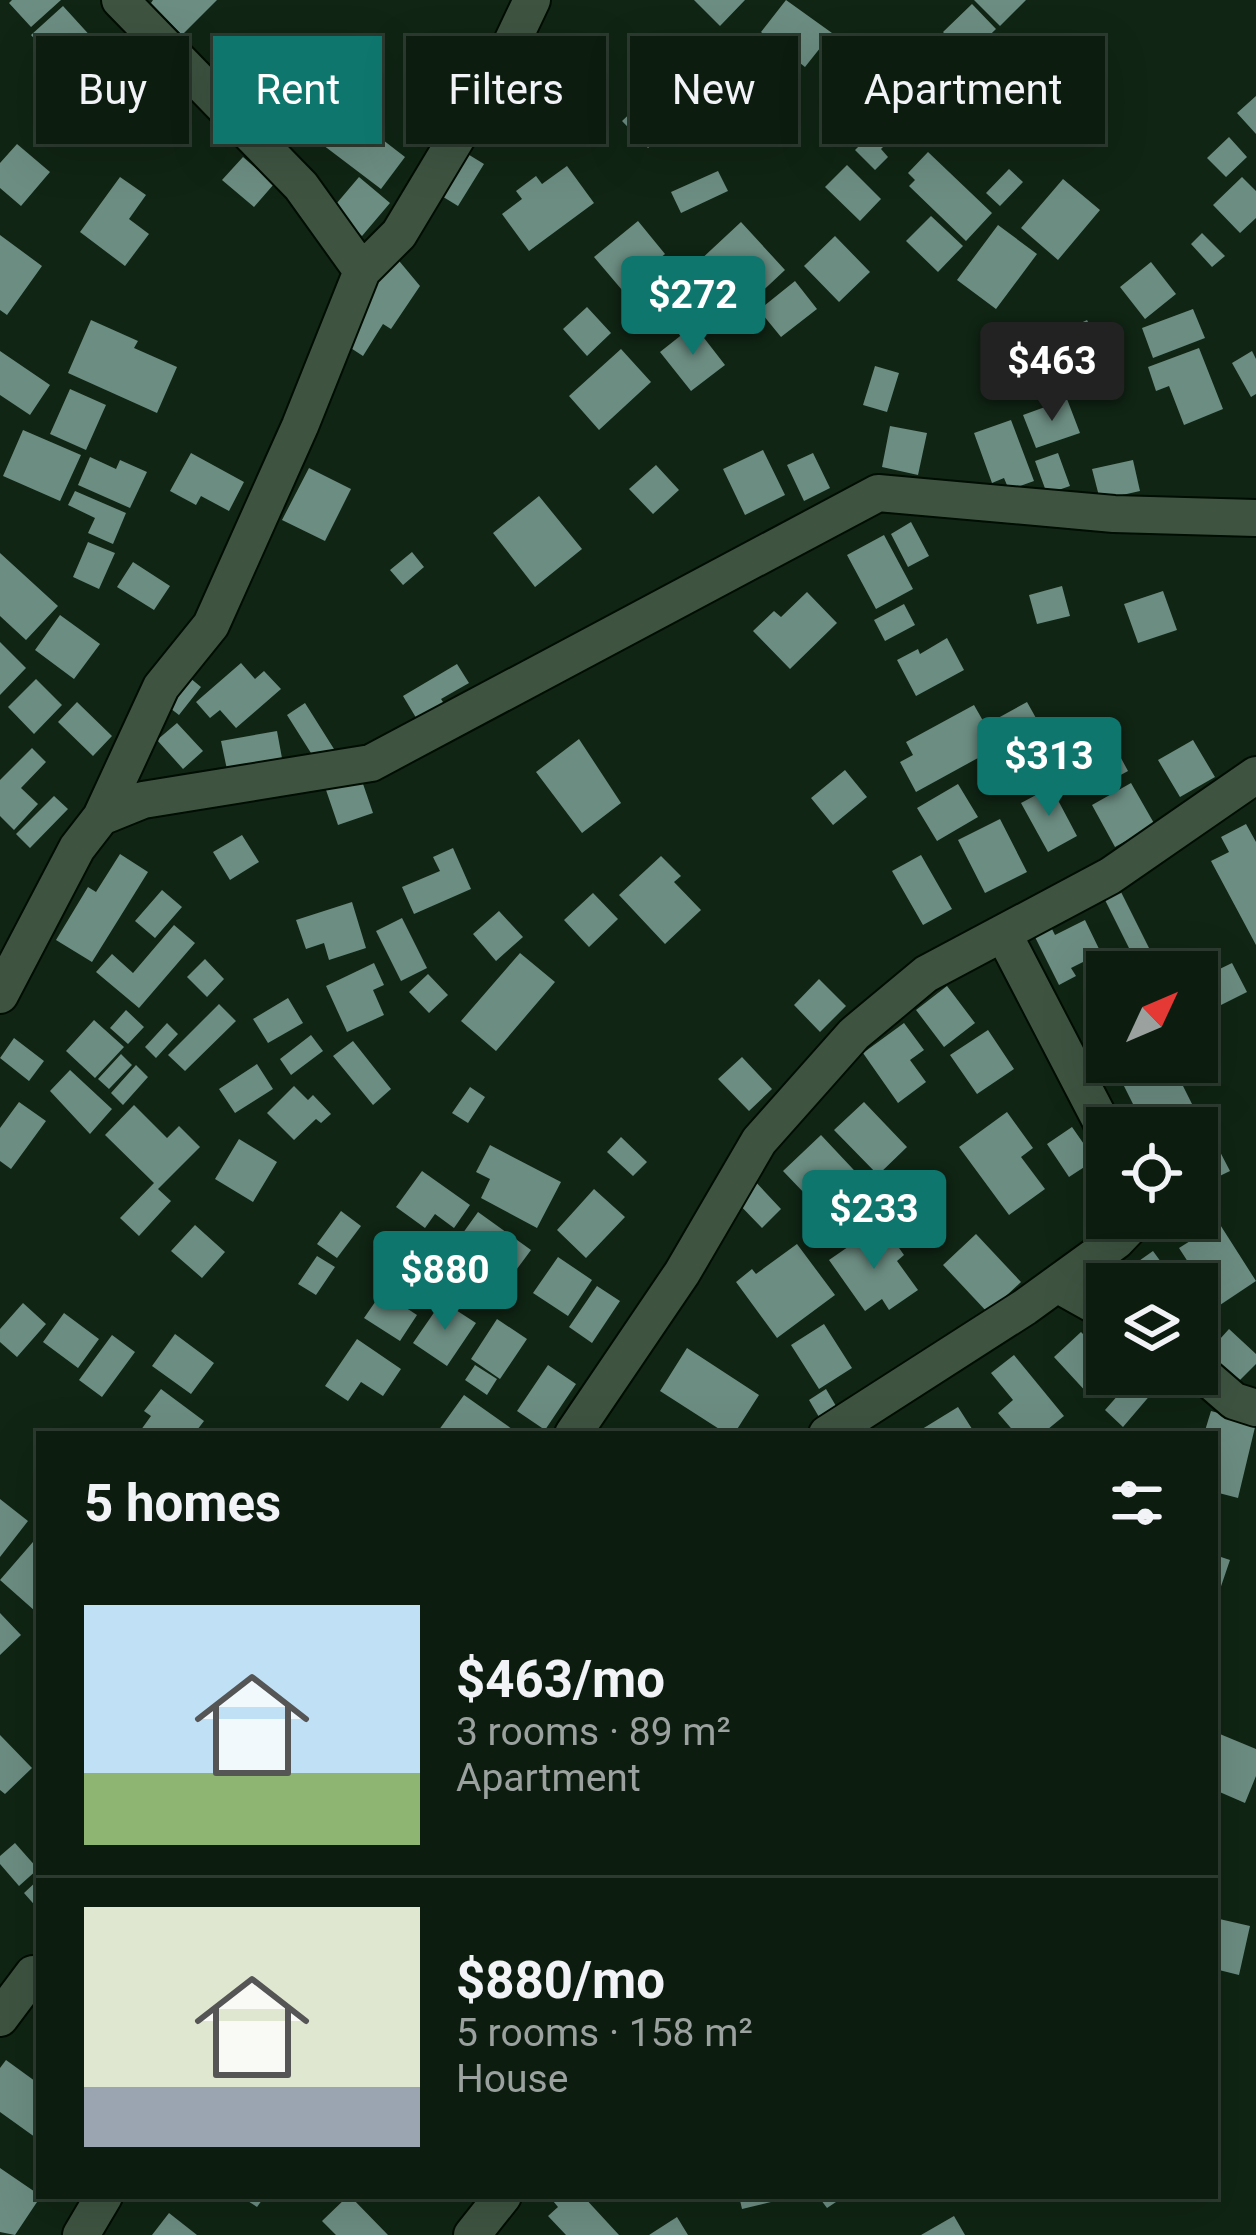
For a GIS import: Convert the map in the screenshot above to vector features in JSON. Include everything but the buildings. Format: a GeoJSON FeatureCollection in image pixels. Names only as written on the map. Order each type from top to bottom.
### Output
{"type":"FeatureCollection","features":[{"type":"Feature","properties":{"kind":"street"},"geometry":{"type":"LineString","coordinates":[[120,0],[301,186],[362,271]]}},
{"type":"Feature","properties":{"kind":"street"},"geometry":{"type":"LineString","coordinates":[[0,995],[77,848],[101,818],[161,687],[211,625],[300,426],[362,271],[399,234],[504,58],[532,0]]}},
{"type":"Feature","properties":{"kind":"street"},"geometry":{"type":"LineString","coordinates":[[101,818],[142,800],[371,763],[878,494],[1114,514],[1256,518]]}},
{"type":"Feature","properties":{"kind":"street"},"geometry":{"type":"LineString","coordinates":[[575,1431],[682,1273],[736,1174],[854,1034],[926,974],[1145,854],[1256,775]]}},
{"type":"Feature","properties":{"kind":"street"},"geometry":{"type":"LineString","coordinates":[[1003,933],[1093,1107]]}},
{"type":"Feature","properties":{"kind":"street"},"geometry":{"type":"LineString","coordinates":[[832,1431],[1118,1239]]}},
{"type":"Feature","properties":{"kind":"street"},"geometry":{"type":"LineString","coordinates":[[1057,1284],[1086,1300]]}},
{"type":"Feature","properties":{"kind":"street"},"geometry":{"type":"LineString","coordinates":[[1218,1387],[1234,1401],[1256,1408]]}},
{"type":"Feature","properties":{"kind":"street"},"geometry":{"type":"LineString","coordinates":[[0,2018],[36,1974]]}},
{"type":"Feature","properties":{"kind":"street"},"geometry":{"type":"LineString","coordinates":[[81,2235],[102,2199]]}},
{"type":"Feature","properties":{"kind":"street"},"geometry":{"type":"LineString","coordinates":[[472,2235],[501,2199]]}}]}
